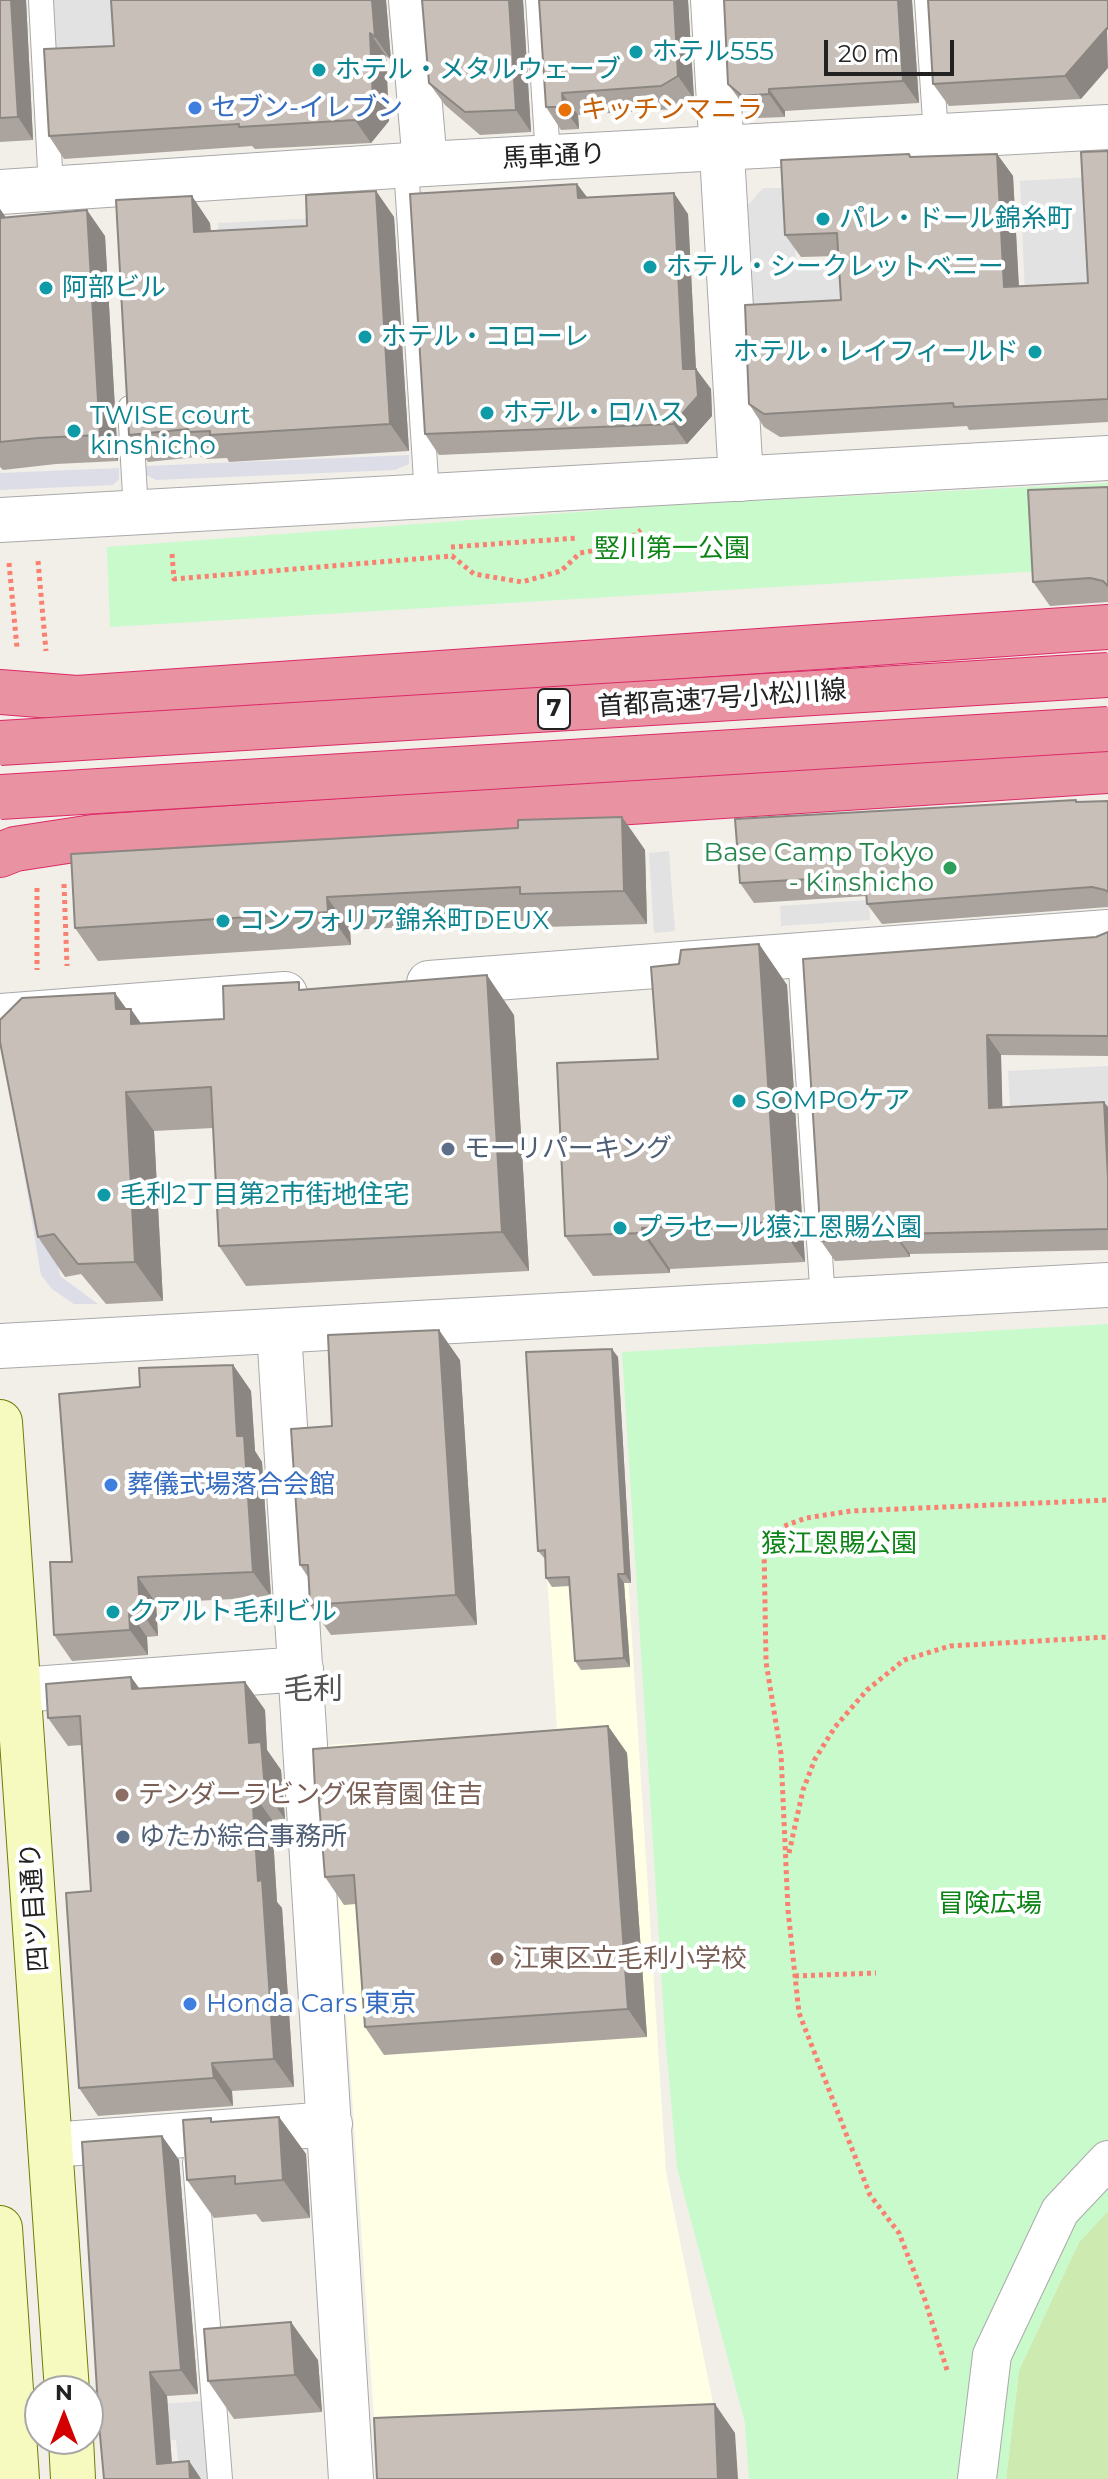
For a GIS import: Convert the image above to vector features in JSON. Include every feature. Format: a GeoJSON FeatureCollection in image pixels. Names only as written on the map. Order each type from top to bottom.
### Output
{"type":"FeatureCollection","features":[{"type":"Feature","properties":{"kind":"highway"},"geometry":{"type":"LineString","coordinates":[[0,704],[1108,627]]}},
{"type":"Feature","properties":{"kind":"highway","name":"首都高速7号小松川線"},"geometry":{"type":"LineString","coordinates":[[0,743],[1108,675]]}},
{"type":"Feature","properties":{"kind":"highway"},"geometry":{"type":"LineString","coordinates":[[9,676],[77,698]]}},
{"type":"Feature","properties":{"kind":"highway","name":"首都高速7号小松川線"},"geometry":{"type":"LineString","coordinates":[[0,797],[1108,729]]}},
{"type":"Feature","properties":{"kind":"highway"},"geometry":{"type":"LineString","coordinates":[[0,785],[31,786],[232,770],[400,784],[585,806]]}},
{"type":"Feature","properties":{"kind":"highway"},"geometry":{"type":"LineString","coordinates":[[0,855],[15,849],[93,837],[1108,771]]}},
{"type":"Feature","properties":{"kind":"main road","name":"四ツ目通り"},"geometry":{"type":"LineString","coordinates":[[0,1422],[66,2375]]}},
{"type":"Feature","properties":{"kind":"main road"},"geometry":{"type":"LineString","coordinates":[[0,2228],[6,2412],[17,2479]]}},
{"type":"Feature","properties":{"kind":"main road"},"geometry":{"type":"LineString","coordinates":[[72,2455],[73,2479]]}},
{"type":"Feature","properties":{"kind":"street"},"geometry":{"type":"LineString","coordinates":[[411,0],[416,165]]}},
{"type":"Feature","properties":{"kind":"street"},"geometry":{"type":"LineString","coordinates":[[713,0],[741,479]]}},
{"type":"Feature","properties":{"kind":"street","name":"馬車通り"},"geometry":{"type":"LineString","coordinates":[[0,192],[51,188],[118,193],[416,165],[1108,127]]}},
{"type":"Feature","properties":{"kind":"street"},"geometry":{"type":"LineString","coordinates":[[5,541],[136,512],[1108,458]]}},
{"type":"Feature","properties":{"kind":"street"},"geometry":{"type":"LineString","coordinates":[[392,986],[1108,932]]}},
{"type":"Feature","properties":{"kind":"street"},"geometry":{"type":"LineString","coordinates":[[0,1016],[329,991]]}},
{"type":"Feature","properties":{"kind":"street"},"geometry":{"type":"LineString","coordinates":[[0,1346],[1108,1285]]}},
{"type":"Feature","properties":{"kind":"street"},"geometry":{"type":"LineString","coordinates":[[279,1331],[351,2479]]}},
{"type":"Feature","properties":{"kind":"street"},"geometry":{"type":"LineString","coordinates":[[20,1690],[301,1669]]}},
{"type":"Feature","properties":{"kind":"street"},"geometry":{"type":"LineString","coordinates":[[51,2145],[330,2124]]}},
{"type":"Feature","properties":{"kind":"street"},"geometry":{"type":"LineString","coordinates":[[977,2479],[992,2355],[1060,2211],[1108,2160]]}},
{"type":"Feature","properties":{"kind":"lane"},"geometry":{"type":"LineString","coordinates":[[41,0],[51,188]]}},
{"type":"Feature","properties":{"kind":"lane"},"geometry":{"type":"LineString","coordinates":[[538,0],[548,157]]}},
{"type":"Feature","properties":{"kind":"lane"},"geometry":{"type":"LineString","coordinates":[[927,0],[936,136]]}},
{"type":"Feature","properties":{"kind":"lane"},"geometry":{"type":"LineString","coordinates":[[416,165],[427,496]]}},
{"type":"Feature","properties":{"kind":"lane"},"geometry":{"type":"LineString","coordinates":[[129,383],[136,512]]}},
{"type":"Feature","properties":{"kind":"lane"},"geometry":{"type":"LineString","coordinates":[[800,955],[823,1301]]}},
{"type":"Feature","properties":{"kind":"lane"},"geometry":{"type":"LineString","coordinates":[[192,2134],[220,2479]]}},
{"type":"Feature","properties":{"kind":"path"},"geometry":{"type":"LineString","coordinates":[[174,579],[452,556],[474,574],[522,582],[561,571],[580,553],[620,546],[652,521]]}},
{"type":"Feature","properties":{"kind":"path"},"geometry":{"type":"LineString","coordinates":[[451,547],[578,538]]}},
{"type":"Feature","properties":{"kind":"path"},"geometry":{"type":"LineString","coordinates":[[5,541],[9,676]]}},
{"type":"Feature","properties":{"kind":"path"},"geometry":{"type":"LineString","coordinates":[[38,556],[47,665]]}},
{"type":"Feature","properties":{"kind":"path"},"geometry":{"type":"LineString","coordinates":[[63,871],[67,974]]}},
{"type":"Feature","properties":{"kind":"path"},"geometry":{"type":"LineString","coordinates":[[37,885],[37,973]]}},
{"type":"Feature","properties":{"kind":"path"},"geometry":{"type":"LineString","coordinates":[[947,2371],[924,2297],[899,2233],[870,2195],[829,2097],[799,2013],[788,1910],[781,1754],[766,1662],[764,1545],[766,1537],[774,1530],[806,1518],[851,1511],[1108,1500]]}},
{"type":"Feature","properties":{"kind":"path"},"geometry":{"type":"LineString","coordinates":[[787,1861],[803,1790],[815,1759],[835,1727],[867,1690],[904,1660],[950,1646],[1108,1637]]}},
{"type":"Feature","properties":{"kind":"path"},"geometry":{"type":"LineString","coordinates":[[795,1976],[876,1973]]}},
{"type":"Feature","properties":{"kind":"shaded area"},"geometry":{"type":"Polygon","coordinates":[[[43,0],[122,0],[127,65],[48,69],[43,0]]]}},
{"type":"Feature","properties":{"kind":"shaded area"},"geometry":{"type":"Polygon","coordinates":[[[1090,177],[1096,291],[1025,294],[1020,181],[1090,177]]]}},
{"type":"Feature","properties":{"kind":"shaded area"},"geometry":{"type":"Polygon","coordinates":[[[763,188],[792,188],[796,263],[848,261],[851,306],[745,311],[739,215],[763,188]]]}},
{"type":"Feature","properties":{"kind":"shaded area"},"geometry":{"type":"Polygon","coordinates":[[[320,218],[321,249],[220,254],[218,223],[320,218]]]}},
{"type":"Feature","properties":{"kind":"shaded area"},"geometry":{"type":"Polygon","coordinates":[[[409,455],[409,464],[395,470],[156,480],[146,475],[145,466],[409,455]]]}},
{"type":"Feature","properties":{"kind":"shaded area"},"geometry":{"type":"Polygon","coordinates":[[[119,468],[119,479],[113,485],[0,490],[0,473],[119,468]]]}},
{"type":"Feature","properties":{"kind":"shaded area"},"geometry":{"type":"Polygon","coordinates":[[[669,851],[675,931],[654,933],[649,853],[669,851]]]}},
{"type":"Feature","properties":{"kind":"shaded area"},"geometry":{"type":"Polygon","coordinates":[[[869,900],[870,920],[781,926],[780,906],[869,900]]]}},
{"type":"Feature","properties":{"kind":"shaded area"},"geometry":{"type":"Polygon","coordinates":[[[21,1058],[60,1276],[98,1304],[74,1304],[52,1289],[41,1275],[5,1061],[21,1058]]]}},
{"type":"Feature","properties":{"kind":"shaded area"},"geometry":{"type":"Polygon","coordinates":[[[1108,1066],[1108,1117],[1011,1122],[1008,1071],[1108,1066]]]}},
{"type":"Feature","properties":{"kind":"shaded area","name":"江東区立毛利小学校"},"geometry":{"type":"Polygon","coordinates":[[[614,1358],[666,2172],[718,2427],[376,2447],[328,1745],[557,1730],[533,1362],[614,1358]]]}},
{"type":"Feature","properties":{"kind":"shaded area"},"geometry":{"type":"Polygon","coordinates":[[[203,2401],[209,2479],[180,2479],[176,2440],[163,2440],[161,2404],[203,2401]]]}},
{"type":"Feature","properties":{"kind":"green space","name":"竪川第一公園"},"geometry":{"type":"Polygon","coordinates":[[[1108,483],[1108,567],[110,627],[107,547],[673,505],[1108,483]]]}},
{"type":"Feature","properties":{"kind":"green space","name":"猿江恩賜公園"},"geometry":{"type":"Polygon","coordinates":[[[1108,1324],[1108,2211],[1079,2242],[1019,2370],[1006,2479],[749,2479],[745,2423],[677,2168],[665,2034],[622,1352],[1108,1324]]]}},
{"type":"Feature","properties":{"kind":"green space"},"geometry":{"type":"Polygon","coordinates":[[[1108,2211],[1108,2479],[1006,2479],[1019,2370],[1079,2242],[1108,2211]]]}},
{"type":"Feature","properties":{"kind":"building"},"geometry":{"type":"Polygon","coordinates":[[[0,0],[11,0],[18,117],[0,118],[0,0]]]}},
{"type":"Feature","properties":{"kind":"building"},"geometry":{"type":"Polygon","coordinates":[[[111,0],[372,0],[375,37],[370,33],[373,99],[355,120],[49,136],[44,49],[114,46],[111,0]]]}},
{"type":"Feature","properties":{"kind":"building"},"geometry":{"type":"Polygon","coordinates":[[[422,0],[509,0],[516,110],[465,112],[429,83],[422,0]]]}},
{"type":"Feature","properties":{"kind":"building","name":"ホテル555"},"geometry":{"type":"Polygon","coordinates":[[[539,0],[674,0],[678,76],[661,86],[562,93],[563,107],[546,107],[539,0]]]}},
{"type":"Feature","properties":{"kind":"building"},"geometry":{"type":"Polygon","coordinates":[[[724,0],[898,0],[903,81],[769,89],[769,94],[742,96],[728,84],[724,0]]]}},
{"type":"Feature","properties":{"kind":"building"},"geometry":{"type":"Polygon","coordinates":[[[928,0],[1108,0],[1108,29],[1065,76],[933,84],[928,0]]]}},
{"type":"Feature","properties":{"kind":"building"},"geometry":{"type":"Polygon","coordinates":[[[1108,151],[1108,399],[954,407],[953,403],[764,414],[749,404],[745,305],[841,300],[837,233],[785,235],[781,160],[909,154],[910,157],[997,154],[1004,287],[1088,283],[1081,152],[1108,151]]]}},
{"type":"Feature","properties":{"kind":"building"},"geometry":{"type":"Polygon","coordinates":[[[577,184],[578,198],[674,193],[683,369],[696,369],[698,396],[673,424],[425,434],[410,194],[577,184]]]}},
{"type":"Feature","properties":{"kind":"building"},"geometry":{"type":"Polygon","coordinates":[[[376,191],[390,424],[210,435],[210,431],[189,432],[188,429],[129,435],[116,200],[192,196],[194,232],[307,226],[306,195],[376,191]]]}},
{"type":"Feature","properties":{"kind":"building"},"geometry":{"type":"Polygon","coordinates":[[[87,210],[100,435],[0,442],[0,218],[87,210]]]}},
{"type":"Feature","properties":{"kind":"building"},"geometry":{"type":"Polygon","coordinates":[[[1108,487],[1108,586],[1103,581],[1090,578],[1033,582],[1028,490],[1108,487]]]}},
{"type":"Feature","properties":{"kind":"building"},"geometry":{"type":"Polygon","coordinates":[[[1076,800],[1108,801],[1108,892],[1092,887],[867,904],[865,876],[740,883],[735,819],[1076,800]]]}},
{"type":"Feature","properties":{"kind":"building"},"geometry":{"type":"Polygon","coordinates":[[[622,817],[624,891],[520,894],[520,887],[327,897],[328,912],[75,928],[71,854],[518,828],[518,820],[622,817]]]}},
{"type":"Feature","properties":{"kind":"building"},"geometry":{"type":"Polygon","coordinates":[[[1108,932],[1108,1036],[987,1035],[989,1108],[1104,1102],[1108,1229],[896,1234],[896,1237],[821,1241],[803,959],[1096,937],[1108,932]]]}},
{"type":"Feature","properties":{"kind":"building"},"geometry":{"type":"Polygon","coordinates":[[[759,944],[777,1222],[642,1228],[642,1233],[565,1236],[557,1063],[658,1059],[651,967],[679,964],[681,950],[759,944]]]}},
{"type":"Feature","properties":{"kind":"building"},"geometry":{"type":"Polygon","coordinates":[[[487,975],[502,1232],[219,1246],[211,1087],[126,1092],[135,1262],[78,1264],[54,1234],[38,1237],[0,1042],[0,1020],[22,998],[115,993],[116,1009],[131,1009],[131,1024],[224,1019],[223,986],[299,982],[299,990],[487,975]]]}},
{"type":"Feature","properties":{"kind":"building"},"geometry":{"type":"Polygon","coordinates":[[[439,1330],[456,1595],[310,1605],[308,1565],[300,1565],[291,1429],[332,1426],[328,1335],[439,1330]]]}},
{"type":"Feature","properties":{"kind":"building"},"geometry":{"type":"Polygon","coordinates":[[[612,1349],[625,1574],[618,1574],[624,1658],[575,1661],[569,1577],[546,1578],[545,1550],[538,1551],[526,1352],[612,1349]]]}},
{"type":"Feature","properties":{"kind":"building"},"geometry":{"type":"Polygon","coordinates":[[[233,1365],[237,1436],[244,1436],[253,1572],[138,1577],[140,1610],[129,1611],[130,1630],[54,1635],[50,1562],[72,1562],[59,1394],[140,1387],[139,1368],[233,1365]]]}},
{"type":"Feature","properties":{"kind":"building"},"geometry":{"type":"Polygon","coordinates":[[[131,1677],[132,1689],[245,1682],[249,1743],[261,1742],[265,1791],[252,1792],[258,1881],[262,1880],[274,2059],[212,2063],[214,2078],[79,2088],[66,1893],[91,1891],[80,1716],[48,1718],[46,1684],[131,1677]]]}},
{"type":"Feature","properties":{"kind":"building"},"geometry":{"type":"Polygon","coordinates":[[[608,1726],[628,2009],[365,2027],[354,1875],[325,1877],[313,1749],[608,1726]]]}},
{"type":"Feature","properties":{"kind":"building"},"geometry":{"type":"Polygon","coordinates":[[[279,2117],[283,2180],[235,2184],[235,2176],[187,2180],[183,2120],[211,2118],[211,2122],[279,2117]]]}},
{"type":"Feature","properties":{"kind":"building"},"geometry":{"type":"Polygon","coordinates":[[[162,2136],[181,2370],[150,2372],[157,2464],[189,2461],[190,2479],[104,2479],[104,2375],[96,2375],[82,2142],[162,2136]]]}},
{"type":"Feature","properties":{"kind":"building"},"geometry":{"type":"Polygon","coordinates":[[[291,2322],[295,2375],[208,2381],[204,2329],[291,2322]]]}},
{"type":"Feature","properties":{"kind":"building"},"geometry":{"type":"Polygon","coordinates":[[[715,2404],[718,2479],[377,2479],[374,2418],[715,2404]]]}},
{"type":"Feature","properties":{"kind":"place","name":"ホテル555"},"geometry":{"type":"Point","coordinates":[636,52]}},
{"type":"Feature","properties":{"kind":"place","name":"ホテル・メタルウェーブ"},"geometry":{"type":"Point","coordinates":[319,70]}},
{"type":"Feature","properties":{"kind":"place","name":"セブン-イレブン"},"geometry":{"type":"Point","coordinates":[195,108]}},
{"type":"Feature","properties":{"kind":"place","name":"キッチンマニラ"},"geometry":{"type":"Point","coordinates":[565,110]}},
{"type":"Feature","properties":{"kind":"place","name":"パレ・ドール錦糸町"},"geometry":{"type":"Point","coordinates":[823,219]}},
{"type":"Feature","properties":{"kind":"place","name":"ホテル・シークレットベニー"},"geometry":{"type":"Point","coordinates":[650,267]}},
{"type":"Feature","properties":{"kind":"place","name":"阿部ビル"},"geometry":{"type":"Point","coordinates":[46,288]}},
{"type":"Feature","properties":{"kind":"place","name":"ホテル・コローレ"},"geometry":{"type":"Point","coordinates":[365,337]}},
{"type":"Feature","properties":{"kind":"place","name":"ホテル・レイフィールド"},"geometry":{"type":"Point","coordinates":[1035,352]}},
{"type":"Feature","properties":{"kind":"place","name":"ホテル・ロハス"},"geometry":{"type":"Point","coordinates":[487,413]}},
{"type":"Feature","properties":{"kind":"place","name":"TWISE court kinshicho"},"geometry":{"type":"Point","coordinates":[74,431]}},
{"type":"Feature","properties":{"kind":"place","name":"Base Camp Tokyo - Kinshicho"},"geometry":{"type":"Point","coordinates":[950,868]}},
{"type":"Feature","properties":{"kind":"place","name":"コンフォリア錦糸町DEUX"},"geometry":{"type":"Point","coordinates":[223,921]}},
{"type":"Feature","properties":{"kind":"place","name":"SOMPOケア"},"geometry":{"type":"Point","coordinates":[739,1101]}},
{"type":"Feature","properties":{"kind":"place","name":"モーリパーキング"},"geometry":{"type":"Point","coordinates":[448,1149]}},
{"type":"Feature","properties":{"kind":"place","name":"毛利2丁目第2市街地住宅"},"geometry":{"type":"Point","coordinates":[104,1195]}},
{"type":"Feature","properties":{"kind":"place","name":"プラセール猿江恩賜公園"},"geometry":{"type":"Point","coordinates":[620,1228]}},
{"type":"Feature","properties":{"kind":"place","name":"葬儀式場落合会館"},"geometry":{"type":"Point","coordinates":[111,1485]}},
{"type":"Feature","properties":{"kind":"place","name":"クアルト毛利ビル"},"geometry":{"type":"Point","coordinates":[113,1612]}},
{"type":"Feature","properties":{"kind":"place","name":"テンダーラビング保育園 住吉"},"geometry":{"type":"Point","coordinates":[122,1795]}},
{"type":"Feature","properties":{"kind":"place","name":"ゆたか綜合事務所"},"geometry":{"type":"Point","coordinates":[123,1837]}},
{"type":"Feature","properties":{"kind":"place","name":"江東区立毛利小学校"},"geometry":{"type":"Point","coordinates":[497,1959]}},
{"type":"Feature","properties":{"kind":"place","name":"Honda Cars 東京"},"geometry":{"type":"Point","coordinates":[190,2004]}},
{"type":"Feature","properties":{"kind":"district","name":"毛利"},"geometry":{"type":"Point","coordinates":[313,1690]}},
{"type":"Feature","properties":{"kind":"park label","name":"冒険広場"},"geometry":{"type":"Point","coordinates":[990,1904]}}]}
